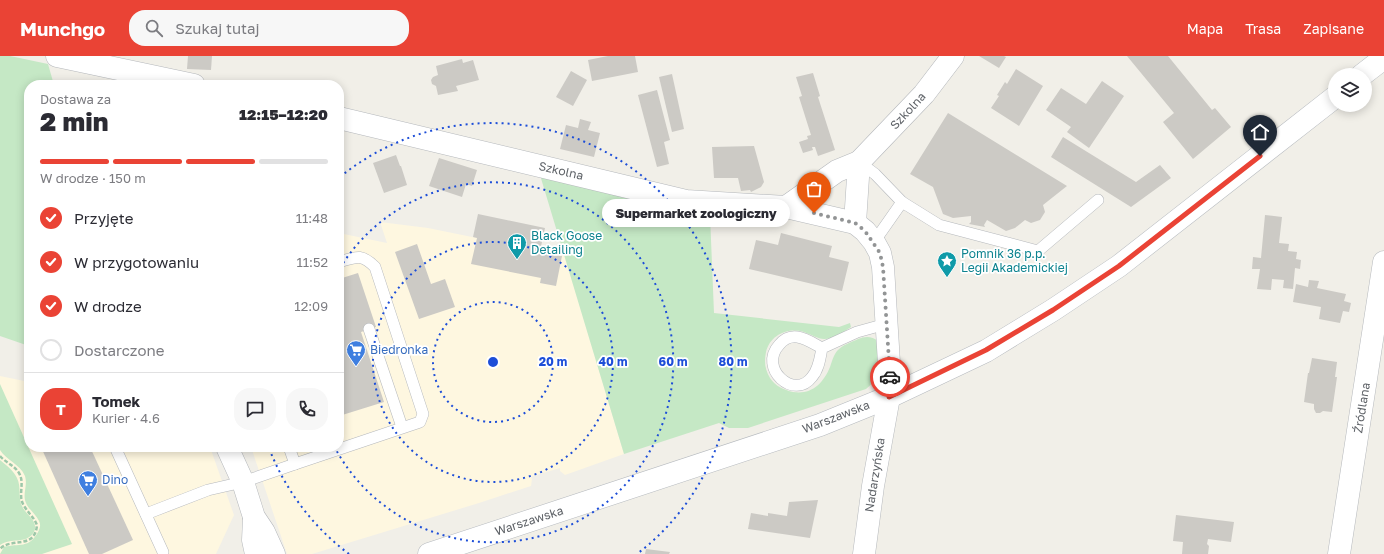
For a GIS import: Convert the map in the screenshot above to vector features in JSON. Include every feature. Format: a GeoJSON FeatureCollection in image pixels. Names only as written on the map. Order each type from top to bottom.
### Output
{"type":"FeatureCollection","features":[{"type":"Feature","properties":{"kind":"street"},"geometry":{"type":"LineString","coordinates":[[57,56],[170,80]]}},
{"type":"Feature","properties":{"kind":"street","name":"Szkolna"},"geometry":{"type":"LineString","coordinates":[[786,207],[837,171],[859,162],[924,94],[953,56]]}},
{"type":"Feature","properties":{"kind":"street"},"geometry":{"type":"LineString","coordinates":[[1371,68],[1384,58]]}},
{"type":"Feature","properties":{"kind":"street","name":"Warszawska"},"geometry":{"type":"LineString","coordinates":[[429,554],[820,425],[889,397],[986,350],[1053,310],[1119,266],[1328,102]]}},
{"type":"Feature","properties":{"kind":"street","name":"Szkolna"},"geometry":{"type":"LineString","coordinates":[[344,119],[686,201],[786,207],[855,223],[865,231],[874,242],[880,253],[883,267],[890,379],[889,397]]}},
{"type":"Feature","properties":{"kind":"street"},"geometry":{"type":"LineString","coordinates":[[855,223],[859,162]]}},
{"type":"Feature","properties":{"kind":"street","name":"Źródlana"},"geometry":{"type":"LineString","coordinates":[[1339,554],[1384,262]]}},
{"type":"Feature","properties":{"kind":"street","name":"Nadarzyńska"},"geometry":{"type":"LineString","coordinates":[[864,554],[873,486],[889,397]]}},
{"type":"Feature","properties":{"kind":"street"},"geometry":{"type":"LineString","coordinates":[[229,452],[243,482],[254,517],[264,532],[274,554]]}},
{"type":"Feature","properties":{"kind":"street"},"geometry":{"type":"LineString","coordinates":[[254,517],[253,540],[256,554]]}},
{"type":"Feature","properties":{"kind":"lane"},"geometry":{"type":"LineString","coordinates":[[859,162],[875,174],[902,202],[939,225],[1038,251],[1098,200]]}},
{"type":"Feature","properties":{"kind":"lane"},"geometry":{"type":"LineString","coordinates":[[874,242],[902,202]]}},
{"type":"Feature","properties":{"kind":"lane"},"geometry":{"type":"LineString","coordinates":[[344,261],[356,257],[367,259],[375,267],[423,414],[420,422],[344,447]]}},
{"type":"Feature","properties":{"kind":"lane"},"geometry":{"type":"LineString","coordinates":[[822,348],[857,332],[886,324]]}},
{"type":"Feature","properties":{"kind":"lane"},"geometry":{"type":"LineString","coordinates":[[369,329],[402,427]]}},
{"type":"Feature","properties":{"kind":"lane"},"geometry":{"type":"LineString","coordinates":[[790,336],[799,336],[822,348],[818,365],[812,378],[801,385],[791,385],[783,381],[776,374],[772,364],[773,355],[777,346],[790,336]]}},
{"type":"Feature","properties":{"kind":"lane"},"geometry":{"type":"LineString","coordinates":[[117,452],[164,552]]}},
{"type":"Feature","properties":{"kind":"lane"},"geometry":{"type":"LineString","coordinates":[[291,452],[295,464]]}},
{"type":"Feature","properties":{"kind":"lane"},"geometry":{"type":"LineString","coordinates":[[146,514],[208,490],[243,482],[330,452]]}},
{"type":"Feature","properties":{"kind":"path"},"geometry":{"type":"LineString","coordinates":[[0,456],[4,461],[15,468],[19,474],[21,480],[22,503],[33,516],[37,525],[33,537],[27,541],[22,543],[7,544],[0,549]]}},
{"type":"Feature","properties":{"kind":"shaded area"},"geometry":{"type":"Polygon","coordinates":[[[380,222],[428,228],[565,256],[624,454],[565,475],[560,471],[560,468],[543,473],[531,477],[531,486],[312,554],[287,554],[253,452],[344,452],[344,234],[387,243],[380,222]]]}},
{"type":"Feature","properties":{"kind":"shaded area"},"geometry":{"type":"Polygon","coordinates":[[[0,376],[24,381],[24,452],[212,452],[234,515],[216,554],[0,554],[0,376]]]}},
{"type":"Feature","properties":{"kind":"green space"},"geometry":{"type":"Polygon","coordinates":[[[0,56],[10,56],[48,64],[53,80],[24,80],[24,344],[0,336],[0,56]]]}},
{"type":"Feature","properties":{"kind":"green space"},"geometry":{"type":"Polygon","coordinates":[[[540,175],[681,211],[710,215],[714,313],[839,327],[850,323],[851,327],[839,335],[828,339],[819,338],[804,332],[792,331],[780,334],[771,341],[766,352],[766,369],[770,378],[780,387],[793,392],[805,392],[811,390],[824,378],[834,355],[839,349],[844,345],[866,337],[871,337],[878,341],[880,361],[878,373],[875,379],[866,389],[748,428],[729,428],[719,423],[624,454],[540,175]]]}},
{"type":"Feature","properties":{"kind":"green space"},"geometry":{"type":"Polygon","coordinates":[[[0,384],[24,437],[24,452],[31,452],[72,544],[42,554],[0,554],[4,547],[31,541],[40,528],[40,522],[25,500],[26,483],[23,472],[0,450],[0,384]]]}},
{"type":"Feature","properties":{"kind":"green space"},"geometry":{"type":"Polygon","coordinates":[[[0,460],[16,475],[21,504],[34,522],[35,528],[31,536],[23,540],[9,541],[0,545],[0,460]]]}},
{"type":"Feature","properties":{"kind":"building"},"geometry":{"type":"Polygon","coordinates":[[[188,56],[212,56],[211,70],[187,69],[188,56]]]}},
{"type":"Feature","properties":{"kind":"building"},"geometry":{"type":"Polygon","coordinates":[[[608,56],[635,56],[638,72],[592,81],[588,60],[608,56]]]}},
{"type":"Feature","properties":{"kind":"building"},"geometry":{"type":"Polygon","coordinates":[[[979,56],[1004,56],[1006,57],[999,68],[979,56]]]}},
{"type":"Feature","properties":{"kind":"building"},"geometry":{"type":"Polygon","coordinates":[[[1127,56],[1168,56],[1212,110],[1215,108],[1231,127],[1193,159],[1163,122],[1174,113],[1127,56]]]}},
{"type":"Feature","properties":{"kind":"building"},"geometry":{"type":"Polygon","coordinates":[[[462,59],[463,63],[473,60],[479,80],[456,86],[458,91],[438,95],[436,86],[432,84],[431,80],[433,77],[438,75],[436,66],[462,59]]]}},
{"type":"Feature","properties":{"kind":"building"},"geometry":{"type":"Polygon","coordinates":[[[1016,69],[1043,86],[1019,126],[991,108],[999,96],[997,95],[1005,82],[1007,84],[1016,69]]]}},
{"type":"Feature","properties":{"kind":"building"},"geometry":{"type":"Polygon","coordinates":[[[571,71],[587,80],[573,106],[556,97],[571,71]]]}},
{"type":"Feature","properties":{"kind":"building"},"geometry":{"type":"Polygon","coordinates":[[[813,73],[820,96],[818,97],[835,150],[818,156],[815,147],[812,147],[813,150],[803,153],[799,142],[808,139],[807,136],[811,135],[799,97],[802,96],[796,77],[813,73]]]}},
{"type":"Feature","properties":{"kind":"building"},"geometry":{"type":"Polygon","coordinates":[[[672,74],[684,129],[672,132],[659,77],[672,74]]]}},
{"type":"Feature","properties":{"kind":"building"},"geometry":{"type":"Polygon","coordinates":[[[1102,81],[1124,96],[1089,148],[1067,132],[1071,127],[1046,110],[1061,88],[1086,104],[1102,81]]]}},
{"type":"Feature","properties":{"kind":"building"},"geometry":{"type":"Polygon","coordinates":[[[657,90],[670,140],[664,142],[669,164],[657,167],[638,95],[657,90]]]}},
{"type":"Feature","properties":{"kind":"building"},"geometry":{"type":"Polygon","coordinates":[[[948,113],[1067,186],[1043,205],[1045,212],[1040,220],[1031,223],[1025,220],[1015,228],[1006,231],[987,220],[984,225],[985,227],[969,224],[971,222],[971,216],[953,218],[943,214],[933,187],[910,174],[948,113]]]}},
{"type":"Feature","properties":{"kind":"building"},"geometry":{"type":"Polygon","coordinates":[[[580,119],[591,122],[588,130],[600,133],[594,157],[560,149],[566,125],[578,128],[580,119]]]}},
{"type":"Feature","properties":{"kind":"building"},"geometry":{"type":"Polygon","coordinates":[[[1063,137],[1136,182],[1160,165],[1171,178],[1131,207],[1051,157],[1063,137]]]}},
{"type":"Feature","properties":{"kind":"building"},"geometry":{"type":"Polygon","coordinates":[[[754,146],[764,182],[761,187],[751,192],[750,190],[741,191],[738,178],[714,178],[712,147],[754,146]]]}},
{"type":"Feature","properties":{"kind":"building"},"geometry":{"type":"Polygon","coordinates":[[[396,155],[407,185],[384,193],[373,163],[396,155]]]}},
{"type":"Feature","properties":{"kind":"building"},"geometry":{"type":"Polygon","coordinates":[[[439,158],[477,170],[472,186],[466,184],[462,197],[429,186],[439,158]]]}},
{"type":"Feature","properties":{"kind":"building"},"geometry":{"type":"Polygon","coordinates":[[[478,214],[545,228],[540,251],[562,256],[556,286],[540,283],[541,278],[471,264],[477,238],[473,237],[478,214]]]}},
{"type":"Feature","properties":{"kind":"building"},"geometry":{"type":"Polygon","coordinates":[[[1265,215],[1282,217],[1279,243],[1289,244],[1288,251],[1297,252],[1296,259],[1301,260],[1300,269],[1295,268],[1293,289],[1283,288],[1284,280],[1272,279],[1271,290],[1257,289],[1260,269],[1252,269],[1253,257],[1261,258],[1265,215]]]}},
{"type":"Feature","properties":{"kind":"building"},"geometry":{"type":"Polygon","coordinates":[[[781,233],[832,246],[829,257],[849,262],[842,291],[749,269],[756,240],[778,245],[781,233]]]}},
{"type":"Feature","properties":{"kind":"building"},"geometry":{"type":"Polygon","coordinates":[[[417,244],[431,284],[445,279],[455,307],[419,319],[395,252],[417,244]]]}},
{"type":"Feature","properties":{"kind":"building","name":"Biedronka"},"geometry":{"type":"Polygon","coordinates":[[[358,273],[376,327],[361,332],[384,402],[344,414],[344,277],[358,273]]]}},
{"type":"Feature","properties":{"kind":"building"},"geometry":{"type":"Polygon","coordinates":[[[1309,280],[1319,281],[1317,288],[1346,294],[1344,301],[1351,303],[1349,312],[1343,311],[1340,323],[1319,319],[1321,307],[1293,302],[1296,284],[1308,287],[1309,280]]]}},
{"type":"Feature","properties":{"kind":"building"},"geometry":{"type":"Polygon","coordinates":[[[1312,358],[1337,362],[1335,377],[1337,377],[1332,412],[1323,411],[1316,413],[1314,404],[1304,402],[1308,373],[1312,358]]]}},
{"type":"Feature","properties":{"kind":"building","name":"Dino"},"geometry":{"type":"Polygon","coordinates":[[[43,452],[92,452],[133,540],[102,554],[89,554],[43,452]]]}},
{"type":"Feature","properties":{"kind":"building"},"geometry":{"type":"Polygon","coordinates":[[[818,500],[810,538],[748,529],[751,513],[768,516],[768,513],[787,516],[789,502],[818,500]]]}},
{"type":"Feature","properties":{"kind":"building"},"geometry":{"type":"Polygon","coordinates":[[[1176,515],[1234,522],[1231,542],[1208,539],[1208,554],[1182,554],[1183,542],[1173,541],[1176,515]]]}},
{"type":"Feature","properties":{"kind":"building"},"geometry":{"type":"Polygon","coordinates":[[[646,549],[670,552],[669,554],[645,554],[646,549]]]}},
{"type":"Feature","properties":{"kind":"way so far"},"geometry":{"type":"LineString","coordinates":[[814,213],[855,223],[865,231],[874,242],[880,253],[883,267],[890,377]]}},
{"type":"Feature","properties":{"kind":"place","name":"Supermarket zoologiczny"},"geometry":{"type":"Point","coordinates":[814,213]}},
{"type":"Feature","properties":{"kind":"place","name":"Black Goose Detailing"},"geometry":{"type":"Point","coordinates":[517,260]}},
{"type":"Feature","properties":{"kind":"place","name":"Pomnik 36 p.p. Legii Akademickiej"},"geometry":{"type":"Point","coordinates":[947,278]}},
{"type":"Feature","properties":{"kind":"place","name":"Biedronka"},"geometry":{"type":"Point","coordinates":[356,367]}},
{"type":"Feature","properties":{"kind":"place","name":"Dino"},"geometry":{"type":"Point","coordinates":[88,497]}},
{"type":"Feature","properties":{"kind":"route"},"geometry":{"type":"LineString","coordinates":[[890,377],[889,397],[986,350],[1053,310],[1119,266],[1260,156]]}}]}
